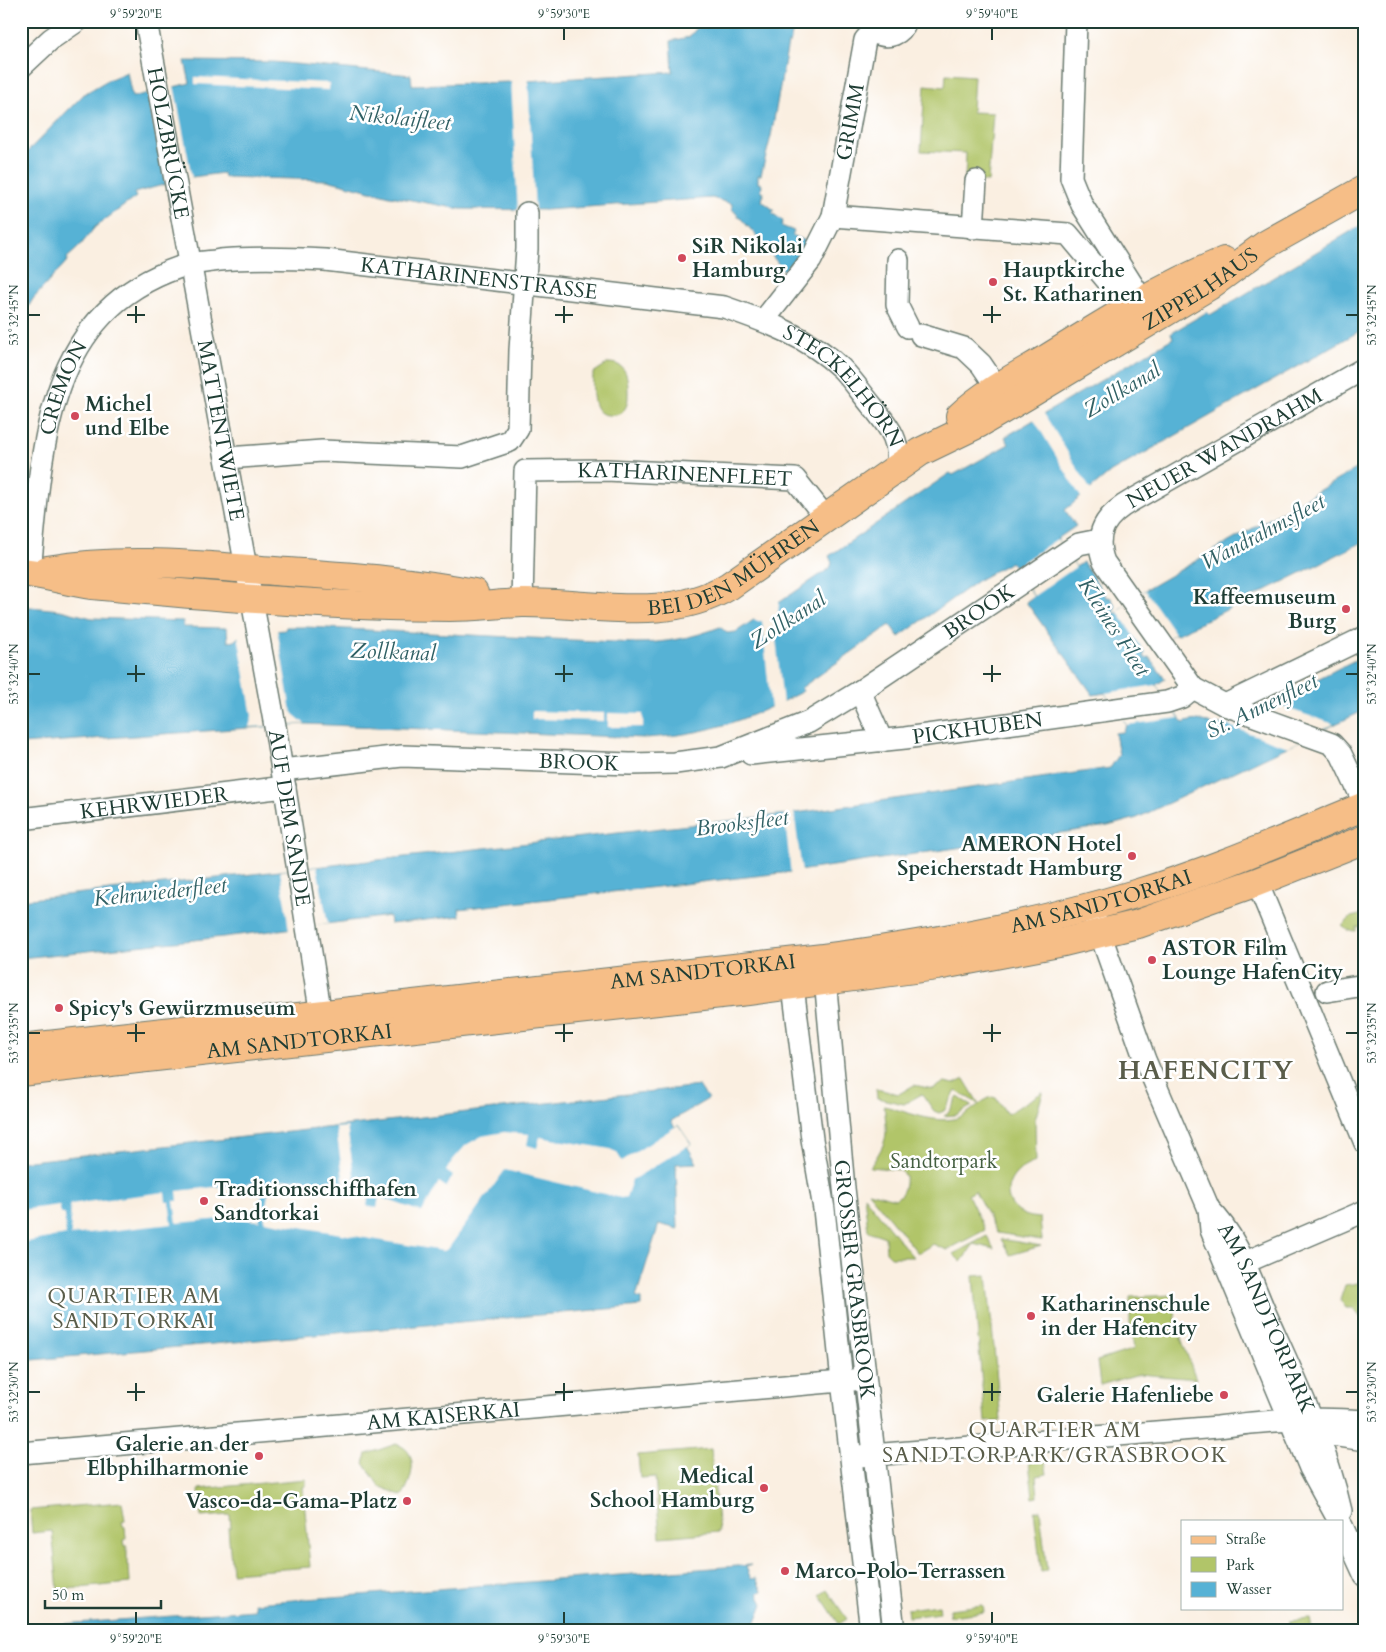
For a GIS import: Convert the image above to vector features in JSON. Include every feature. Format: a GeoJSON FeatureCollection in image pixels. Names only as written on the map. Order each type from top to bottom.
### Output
{"type":"FeatureCollection","features":[{"type":"Feature","properties":{"kind":"main road","name":"ZIPPELHAUS"},"geometry":{"type":"LineString","coordinates":[[920,452],[978,424],[1209,286],[1265,245],[1365,189]]}},
{"type":"Feature","properties":{"kind":"main road","name":"ZIPPELHAUS"},"geometry":{"type":"LineString","coordinates":[[920,452],[963,413],[998,389],[1142,300],[1198,272],[1265,245]]}},
{"type":"Feature","properties":{"kind":"main road","name":"BEI DEN MÜHREN"},"geometry":{"type":"LineString","coordinates":[[25,572],[89,584],[252,597],[450,607],[522,603],[639,609],[665,607],[702,600],[729,586],[920,452]]}},
{"type":"Feature","properties":{"kind":"main road","name":"BEI DEN MÜHREN"},"geometry":{"type":"LineString","coordinates":[[25,572],[90,563],[117,562],[247,569],[370,578],[452,589],[522,603]]}},
{"type":"Feature","properties":{"kind":"main road","name":"AM SANDTORKAI"},"geometry":{"type":"LineString","coordinates":[[824,970],[1090,907],[1184,877],[1365,806]]}},
{"type":"Feature","properties":{"kind":"main road","name":"AM SANDTORKAI"},"geometry":{"type":"LineString","coordinates":[[21,1072],[323,1027],[824,970],[945,965],[1138,924],[1257,882],[1365,839]]}},
{"type":"Feature","properties":{"kind":"main road","name":"AM SANDTORKAI"},"geometry":{"type":"LineString","coordinates":[[21,1048],[323,1027]]}},
{"type":"Feature","properties":{"kind":"street"},"geometry":{"type":"LineString","coordinates":[[21,67],[51,39],[78,21]]}},
{"type":"Feature","properties":{"kind":"street","name":"HOLZBRÜCKE"},"geometry":{"type":"LineString","coordinates":[[146,21],[191,264]]}},
{"type":"Feature","properties":{"kind":"street","name":"GRIMM"},"geometry":{"type":"LineString","coordinates":[[764,320],[811,260],[833,216],[865,40],[870,26],[882,36],[900,31],[906,21]]}},
{"type":"Feature","properties":{"kind":"street"},"geometry":{"type":"LineString","coordinates":[[1076,21],[1071,178],[1082,205],[1142,300],[1144,316],[1135,330]]}},
{"type":"Feature","properties":{"kind":"street"},"geometry":{"type":"LineString","coordinates":[[973,228],[976,181]]}},
{"type":"Feature","properties":{"kind":"street"},"geometry":{"type":"LineString","coordinates":[[1068,234],[1082,205]]}},
{"type":"Feature","properties":{"kind":"street"},"geometry":{"type":"LineString","coordinates":[[227,458],[322,451],[462,457],[510,441],[518,429],[520,350],[526,283],[527,213]]}},
{"type":"Feature","properties":{"kind":"street"},"geometry":{"type":"LineString","coordinates":[[833,216],[1068,234],[1115,290]]}},
{"type":"Feature","properties":{"kind":"street","name":"KATHARINENSTRASSE"},"geometry":{"type":"LineString","coordinates":[[191,264],[262,256],[325,260],[706,304],[724,307],[764,320]]}},
{"type":"Feature","properties":{"kind":"street"},"geometry":{"type":"LineString","coordinates":[[898,260],[897,304],[914,331],[964,348],[981,364],[998,389]]}},
{"type":"Feature","properties":{"kind":"street","name":"MATTENTWIETE"},"geometry":{"type":"LineString","coordinates":[[191,264],[252,597]]}},
{"type":"Feature","properties":{"kind":"street","name":"CREMON"},"geometry":{"type":"LineString","coordinates":[[25,572],[48,420],[66,369],[80,343],[100,318],[120,299],[159,276],[191,264]]}},
{"type":"Feature","properties":{"kind":"street","name":"STECKELHÖRN"},"geometry":{"type":"LineString","coordinates":[[764,320],[823,352],[842,370],[891,430],[898,450],[896,468]]}},
{"type":"Feature","properties":{"kind":"street","name":"NEUER WANDRAHM"},"geometry":{"type":"LineString","coordinates":[[1099,540],[1104,524],[1115,511],[1126,503],[1365,368]]}},
{"type":"Feature","properties":{"kind":"street","name":"KATHARINENFLEET"},"geometry":{"type":"LineString","coordinates":[[522,603],[525,471],[606,470],[795,479],[826,518]]}},
{"type":"Feature","properties":{"kind":"street"},"geometry":{"type":"LineString","coordinates":[[1099,540],[1104,562],[1193,688],[1225,705],[1332,744],[1338,750],[1365,806]]}},
{"type":"Feature","properties":{"kind":"street","name":"BROOK"},"geometry":{"type":"LineString","coordinates":[[284,778],[364,758],[402,756],[630,764],[676,763],[721,757],[809,722],[860,691],[1066,552],[1084,542],[1099,540]]}},
{"type":"Feature","properties":{"kind":"street","name":"AUF DEM SANDE"},"geometry":{"type":"LineString","coordinates":[[252,597],[309,927],[323,1027]]}},
{"type":"Feature","properties":{"kind":"street"},"geometry":{"type":"LineString","coordinates":[[1225,705],[1365,637]]}},
{"type":"Feature","properties":{"kind":"street","name":"PICKHUBEN"},"geometry":{"type":"LineString","coordinates":[[721,757],[882,741],[1168,702],[1182,697],[1193,688]]}},
{"type":"Feature","properties":{"kind":"street"},"geometry":{"type":"LineString","coordinates":[[860,691],[882,741]]}},
{"type":"Feature","properties":{"kind":"street","name":"KEHRWIEDER"},"geometry":{"type":"LineString","coordinates":[[21,819],[203,797],[284,778]]}},
{"type":"Feature","properties":{"kind":"street"},"geometry":{"type":"LineString","coordinates":[[1257,882],[1365,1142]]}},
{"type":"Feature","properties":{"kind":"street","name":"AM SANDTORPARK"},"geometry":{"type":"LineString","coordinates":[[1090,907],[1145,1060],[1209,1209],[1224,1224],[1236,1266],[1303,1425],[1331,1468],[1342,1520]]}},
{"type":"Feature","properties":{"kind":"street","name":"GROSSER GRASBROOK"},"geometry":{"type":"LineString","coordinates":[[824,970],[864,1379],[894,1631]]}},
{"type":"Feature","properties":{"kind":"street","name":"GROSSER GRASBROOK"},"geometry":{"type":"LineString","coordinates":[[792,974],[812,1139],[824,1209],[871,1631]]}},
{"type":"Feature","properties":{"kind":"street"},"geometry":{"type":"LineString","coordinates":[[1327,991],[1365,986]]}},
{"type":"Feature","properties":{"kind":"street"},"geometry":{"type":"LineString","coordinates":[[1236,1266],[1365,1211]]}},
{"type":"Feature","properties":{"kind":"street","name":"AM KAISERKAI"},"geometry":{"type":"LineString","coordinates":[[21,1453],[864,1379]]}},
{"type":"Feature","properties":{"kind":"street"},"geometry":{"type":"LineString","coordinates":[[852,1457],[1218,1427],[1365,1422]]}},
{"type":"Feature","properties":{"kind":"street"},"geometry":{"type":"LineString","coordinates":[[1303,1425],[1365,1440]]}},
{"type":"Feature","properties":{"kind":"street","name":"AM SANDTORPARK"},"geometry":{"type":"LineString","coordinates":[[1344,1529],[1365,1576]]}},
{"type":"Feature","properties":{"kind":"green space"},"geometry":{"type":"Polygon","coordinates":[[[946,74],[974,76],[972,112],[993,113],[988,182],[965,180],[966,153],[921,151],[925,85],[945,87],[946,74]]]}},
{"type":"Feature","properties":{"kind":"green space"},"geometry":{"type":"Polygon","coordinates":[[[608,363],[619,365],[623,368],[628,382],[627,405],[625,409],[615,415],[603,414],[598,410],[595,405],[593,392],[593,373],[608,363]]]}},
{"type":"Feature","properties":{"kind":"green space"},"geometry":{"type":"Polygon","coordinates":[[[1365,915],[1364,926],[1356,927],[1356,931],[1347,930],[1342,926],[1351,917],[1365,915]]]}},
{"type":"Feature","properties":{"kind":"green space"},"geometry":{"type":"Polygon","coordinates":[[[964,1079],[979,1104],[956,1091],[944,1111],[939,1113],[934,1111],[922,1094],[904,1104],[877,1098],[876,1089],[899,1094],[914,1085],[933,1089],[945,1082],[954,1084],[964,1079]]]}},
{"type":"Feature","properties":{"kind":"green space","name":"Sandtorpark"},"geometry":{"type":"Polygon","coordinates":[[[1043,1092],[1035,1120],[1036,1162],[1024,1167],[1015,1175],[1009,1184],[1008,1193],[1010,1202],[1016,1210],[1026,1215],[1040,1218],[1042,1240],[997,1233],[975,1191],[968,1195],[985,1230],[947,1250],[933,1244],[918,1253],[868,1192],[895,1199],[900,1195],[905,1186],[905,1176],[900,1170],[870,1167],[885,1138],[884,1106],[922,1117],[942,1120],[960,1117],[992,1097],[996,1098],[1007,1114],[1043,1092]]]}},
{"type":"Feature","properties":{"kind":"green space"},"geometry":{"type":"Polygon","coordinates":[[[958,1097],[972,1106],[956,1115],[944,1116],[949,1112],[958,1097]]]}},
{"type":"Feature","properties":{"kind":"green space"},"geometry":{"type":"Polygon","coordinates":[[[864,1196],[913,1257],[891,1257],[886,1252],[885,1237],[868,1231],[864,1196]]]}},
{"type":"Feature","properties":{"kind":"green space"},"geometry":{"type":"Polygon","coordinates":[[[987,1236],[994,1249],[974,1244],[961,1262],[953,1254],[987,1236]]]}},
{"type":"Feature","properties":{"kind":"green space"},"geometry":{"type":"Polygon","coordinates":[[[1001,1239],[1041,1246],[1010,1255],[1001,1239]]]}},
{"type":"Feature","properties":{"kind":"green space"},"geometry":{"type":"Polygon","coordinates":[[[987,1275],[1001,1421],[985,1422],[973,1276],[987,1275]]]}},
{"type":"Feature","properties":{"kind":"green space"},"geometry":{"type":"Polygon","coordinates":[[[1365,1282],[1365,1318],[1362,1319],[1353,1308],[1346,1308],[1340,1300],[1345,1285],[1365,1282]]]}},
{"type":"Feature","properties":{"kind":"green space"},"geometry":{"type":"Polygon","coordinates":[[[1174,1295],[1176,1324],[1196,1379],[1139,1374],[1100,1385],[1097,1361],[1134,1349],[1130,1323],[1130,1297],[1174,1295]]]}},
{"type":"Feature","properties":{"kind":"green space"},"geometry":{"type":"Polygon","coordinates":[[[396,1444],[409,1453],[412,1460],[409,1483],[402,1496],[379,1486],[364,1463],[367,1454],[396,1444]]]}},
{"type":"Feature","properties":{"kind":"green space"},"geometry":{"type":"Polygon","coordinates":[[[711,1449],[719,1532],[660,1537],[655,1477],[640,1478],[638,1455],[711,1449]]]}},
{"type":"Feature","properties":{"kind":"green space"},"geometry":{"type":"Polygon","coordinates":[[[1045,1461],[1047,1474],[1036,1476],[1038,1497],[1033,1498],[1029,1462],[1045,1461]]]}},
{"type":"Feature","properties":{"kind":"green space"},"geometry":{"type":"Polygon","coordinates":[[[306,1479],[306,1486],[303,1487],[310,1567],[232,1573],[228,1528],[231,1528],[230,1515],[201,1517],[199,1489],[306,1479]]]}},
{"type":"Feature","properties":{"kind":"green space"},"geometry":{"type":"Polygon","coordinates":[[[873,1501],[884,1626],[880,1626],[862,1502],[873,1501]]]}},
{"type":"Feature","properties":{"kind":"green space"},"geometry":{"type":"Polygon","coordinates":[[[122,1502],[125,1520],[122,1521],[125,1527],[126,1539],[124,1540],[125,1546],[127,1546],[127,1565],[129,1565],[130,1583],[58,1590],[52,1531],[32,1533],[30,1510],[122,1502]]]}},
{"type":"Feature","properties":{"kind":"green space"},"geometry":{"type":"Polygon","coordinates":[[[1040,1510],[1047,1571],[1041,1572],[1034,1511],[1040,1510]]]}},
{"type":"Feature","properties":{"kind":"green space"},"geometry":{"type":"Polygon","coordinates":[[[827,1590],[847,1619],[839,1624],[820,1595],[827,1590]]]}},
{"type":"Feature","properties":{"kind":"green space"},"geometry":{"type":"Polygon","coordinates":[[[939,1605],[940,1613],[908,1617],[907,1609],[939,1605]]]}},
{"type":"Feature","properties":{"kind":"green space"},"geometry":{"type":"Polygon","coordinates":[[[983,1605],[984,1612],[950,1616],[949,1609],[983,1605]]]}},
{"type":"Feature","properties":{"kind":"green space"},"geometry":{"type":"Polygon","coordinates":[[[1310,1619],[1312,1631],[1290,1631],[1290,1621],[1310,1619]]]}},
{"type":"Feature","properties":{"kind":"water","name":"Nikolaifleet"},"geometry":{"type":"Polygon","coordinates":[[[703,21],[795,21],[790,43],[788,43],[771,136],[761,175],[758,175],[758,183],[762,184],[761,192],[764,192],[762,201],[774,210],[772,213],[783,221],[781,226],[794,231],[792,235],[808,242],[784,271],[755,234],[732,209],[732,204],[712,198],[545,210],[460,209],[390,196],[327,180],[224,177],[223,173],[192,177],[134,193],[136,197],[95,227],[80,246],[67,258],[68,260],[33,299],[21,319],[21,158],[84,94],[108,80],[127,72],[132,97],[190,83],[185,61],[274,62],[411,75],[412,85],[510,82],[673,72],[671,41],[689,37],[703,21]]]}},
{"type":"Feature","properties":{"kind":"water"},"geometry":{"type":"Polygon","coordinates":[[[1365,223],[1365,328],[1111,472],[1065,510],[1076,526],[1057,539],[1076,567],[1083,562],[1107,598],[1110,597],[1116,606],[1113,612],[1117,614],[1117,611],[1145,590],[1365,464],[1365,541],[1176,635],[1175,633],[1143,655],[1145,658],[1149,657],[1165,679],[1156,685],[1183,723],[1199,721],[1207,722],[1214,727],[1219,724],[1226,725],[1365,655],[1365,710],[1137,818],[1108,826],[791,872],[459,909],[460,916],[390,924],[389,916],[223,937],[21,958],[21,900],[796,813],[1110,768],[1119,755],[1115,733],[1123,732],[1127,725],[1105,693],[1093,695],[1026,602],[1034,596],[1011,562],[980,579],[899,637],[890,625],[801,688],[803,691],[783,701],[745,718],[726,724],[687,733],[644,738],[305,724],[21,744],[21,606],[60,610],[92,618],[183,621],[183,627],[227,628],[228,642],[234,641],[242,634],[285,630],[286,627],[635,643],[678,639],[720,627],[727,633],[736,632],[830,568],[832,563],[829,556],[950,473],[953,475],[1009,444],[1005,437],[1173,338],[1171,333],[1207,312],[1210,315],[1365,223]]]}},
{"type":"Feature","properties":{"kind":"water"},"geometry":{"type":"Polygon","coordinates":[[[699,1086],[708,1099],[671,1121],[675,1127],[678,1125],[691,1144],[687,1146],[697,1163],[676,1164],[678,1229],[659,1224],[636,1297],[641,1299],[641,1306],[21,1361],[21,1162],[699,1086]]]}},
{"type":"Feature","properties":{"kind":"water"},"geometry":{"type":"Polygon","coordinates":[[[751,1565],[746,1567],[751,1579],[756,1578],[762,1591],[758,1593],[763,1604],[752,1631],[36,1631],[49,1625],[255,1610],[254,1603],[751,1565]]]}},
{"type":"Feature","properties":{"kind":"pier"},"geometry":{"type":"Polygon","coordinates":[[[195,77],[329,83],[328,90],[195,84],[195,77]]]}},
{"type":"Feature","properties":{"kind":"pier"},"geometry":{"type":"Polygon","coordinates":[[[528,78],[535,212],[518,213],[511,80],[528,78]]]}},
{"type":"Feature","properties":{"kind":"pier"},"geometry":{"type":"Polygon","coordinates":[[[174,85],[192,178],[166,184],[147,91],[174,85]]]}},
{"type":"Feature","properties":{"kind":"pier"},"geometry":{"type":"Polygon","coordinates":[[[1043,412],[1092,492],[1082,499],[1033,418],[1043,412]]]}},
{"type":"Feature","properties":{"kind":"pier"},"geometry":{"type":"Polygon","coordinates":[[[1057,539],[1076,567],[1034,596],[1015,567],[1057,539]]]}},
{"type":"Feature","properties":{"kind":"pier"},"geometry":{"type":"Polygon","coordinates":[[[1145,590],[1175,633],[1146,654],[1117,611],[1145,590]]]}},
{"type":"Feature","properties":{"kind":"pier"},"geometry":{"type":"Polygon","coordinates":[[[779,601],[778,619],[774,620],[783,704],[771,710],[762,621],[755,621],[753,618],[779,601]]]}},
{"type":"Feature","properties":{"kind":"pier"},"geometry":{"type":"Polygon","coordinates":[[[277,628],[290,706],[293,714],[305,724],[249,727],[252,716],[238,635],[242,632],[277,628]]]}},
{"type":"Feature","properties":{"kind":"pier"},"geometry":{"type":"Polygon","coordinates":[[[1156,685],[1179,718],[1127,725],[1105,693],[1156,685]]]}},
{"type":"Feature","properties":{"kind":"pier"},"geometry":{"type":"Polygon","coordinates":[[[1271,703],[1334,724],[1288,747],[1226,725],[1271,703]]]}},
{"type":"Feature","properties":{"kind":"pier"},"geometry":{"type":"Polygon","coordinates":[[[532,711],[604,713],[604,721],[532,719],[532,711]]]}},
{"type":"Feature","properties":{"kind":"pier"},"geometry":{"type":"Polygon","coordinates":[[[608,713],[643,714],[643,727],[608,727],[608,713]]]}},
{"type":"Feature","properties":{"kind":"pier"},"geometry":{"type":"Polygon","coordinates":[[[784,811],[794,811],[802,873],[791,875],[784,811]]]}},
{"type":"Feature","properties":{"kind":"pier"},"geometry":{"type":"Polygon","coordinates":[[[317,867],[328,924],[289,930],[280,871],[317,867]]]}},
{"type":"Feature","properties":{"kind":"pier"},"geometry":{"type":"Polygon","coordinates":[[[678,1125],[691,1144],[632,1180],[626,1197],[621,1198],[505,1170],[448,1249],[443,1251],[264,1221],[268,1193],[271,1193],[273,1180],[300,1179],[344,1185],[336,1128],[347,1127],[356,1189],[369,1194],[367,1206],[377,1208],[379,1197],[422,1212],[439,1182],[446,1187],[453,1176],[446,1171],[452,1161],[466,1145],[482,1136],[504,1132],[529,1134],[527,1145],[537,1148],[540,1137],[610,1149],[617,1153],[622,1161],[678,1125]]]}},
{"type":"Feature","properties":{"kind":"pier"},"geometry":{"type":"Polygon","coordinates":[[[261,1182],[260,1192],[262,1192],[259,1221],[233,1218],[177,1223],[174,1201],[178,1201],[177,1191],[261,1182]]]}},
{"type":"Feature","properties":{"kind":"pier"},"geometry":{"type":"Polygon","coordinates":[[[165,1192],[166,1202],[169,1202],[172,1224],[71,1235],[70,1204],[165,1192]]]}},
{"type":"Feature","properties":{"kind":"pier"},"geometry":{"type":"Polygon","coordinates":[[[59,1205],[61,1214],[64,1214],[66,1235],[21,1243],[21,1210],[59,1205]]]}},
{"type":"Feature","properties":{"kind":"place","name":"SiR Nikolai Hamburg"},"geometry":{"type":"Point","coordinates":[682,258]}},
{"type":"Feature","properties":{"kind":"place","name":"Hauptkirche St. Katharinen"},"geometry":{"type":"Point","coordinates":[993,282]}},
{"type":"Feature","properties":{"kind":"place","name":"Michel und Elbe"},"geometry":{"type":"Point","coordinates":[75,416]}},
{"type":"Feature","properties":{"kind":"place","name":"Kaffeemuseum Burg"},"geometry":{"type":"Point","coordinates":[1346,609]}},
{"type":"Feature","properties":{"kind":"place","name":"AMERON Hotel Speicherstadt Hamburg"},"geometry":{"type":"Point","coordinates":[1132,856]}},
{"type":"Feature","properties":{"kind":"place","name":"ASTOR Film Lounge HafenCity"},"geometry":{"type":"Point","coordinates":[1152,960]}},
{"type":"Feature","properties":{"kind":"place","name":"Spicy's Gewürzmuseum"},"geometry":{"type":"Point","coordinates":[59,1008]}},
{"type":"Feature","properties":{"kind":"place","name":"Traditionsschiffhafen Sandtorkai"},"geometry":{"type":"Point","coordinates":[204,1201]}},
{"type":"Feature","properties":{"kind":"place","name":"Katharinenschule in der Hafencity"},"geometry":{"type":"Point","coordinates":[1031,1316]}},
{"type":"Feature","properties":{"kind":"place","name":"Galerie Hafenliebe"},"geometry":{"type":"Point","coordinates":[1224,1395]}},
{"type":"Feature","properties":{"kind":"place","name":"Galerie an der Elbphilharmonie"},"geometry":{"type":"Point","coordinates":[259,1456]}},
{"type":"Feature","properties":{"kind":"place","name":"Medical School Hamburg"},"geometry":{"type":"Point","coordinates":[764,1488]}},
{"type":"Feature","properties":{"kind":"place","name":"Vasco-da-Gama-Platz"},"geometry":{"type":"Point","coordinates":[407,1501]}},
{"type":"Feature","properties":{"kind":"place","name":"Marco-Polo-Terrassen"},"geometry":{"type":"Point","coordinates":[785,1571]}},
{"type":"Feature","properties":{"kind":"district","name":"HAFENCITY"},"geometry":{"type":"Point","coordinates":[1206,1070]}},
{"type":"Feature","properties":{"kind":"district","name":"QUARTIER AM SANDTORKAI"},"geometry":{"type":"Point","coordinates":[134,1308]}},
{"type":"Feature","properties":{"kind":"district","name":"QUARTIER AM SANDTORPARK/GRASBROOK"},"geometry":{"type":"Point","coordinates":[1055,1442]}},
{"type":"Feature","properties":{"kind":"water label","name":"Zollkanal"},"geometry":{"type":"Point","coordinates":[1122,390]}},
{"type":"Feature","properties":{"kind":"water label","name":"Wandrahmsfleet"},"geometry":{"type":"Point","coordinates":[1263,532]}},
{"type":"Feature","properties":{"kind":"water label","name":"Zollkanal"},"geometry":{"type":"Point","coordinates":[788,620]}},
{"type":"Feature","properties":{"kind":"water label","name":"Kleines Fleet"},"geometry":{"type":"Point","coordinates":[1114,627]}},
{"type":"Feature","properties":{"kind":"water label","name":"Zollkanal"},"geometry":{"type":"Point","coordinates":[393,652]}},
{"type":"Feature","properties":{"kind":"water label","name":"St. Annenfleet"},"geometry":{"type":"Point","coordinates":[1262,706]}},
{"type":"Feature","properties":{"kind":"water label","name":"Brooksfleet"},"geometry":{"type":"Point","coordinates":[742,823]}},
{"type":"Feature","properties":{"kind":"water label","name":"Kehrwiederfleet"},"geometry":{"type":"Point","coordinates":[160,892]}}]}
